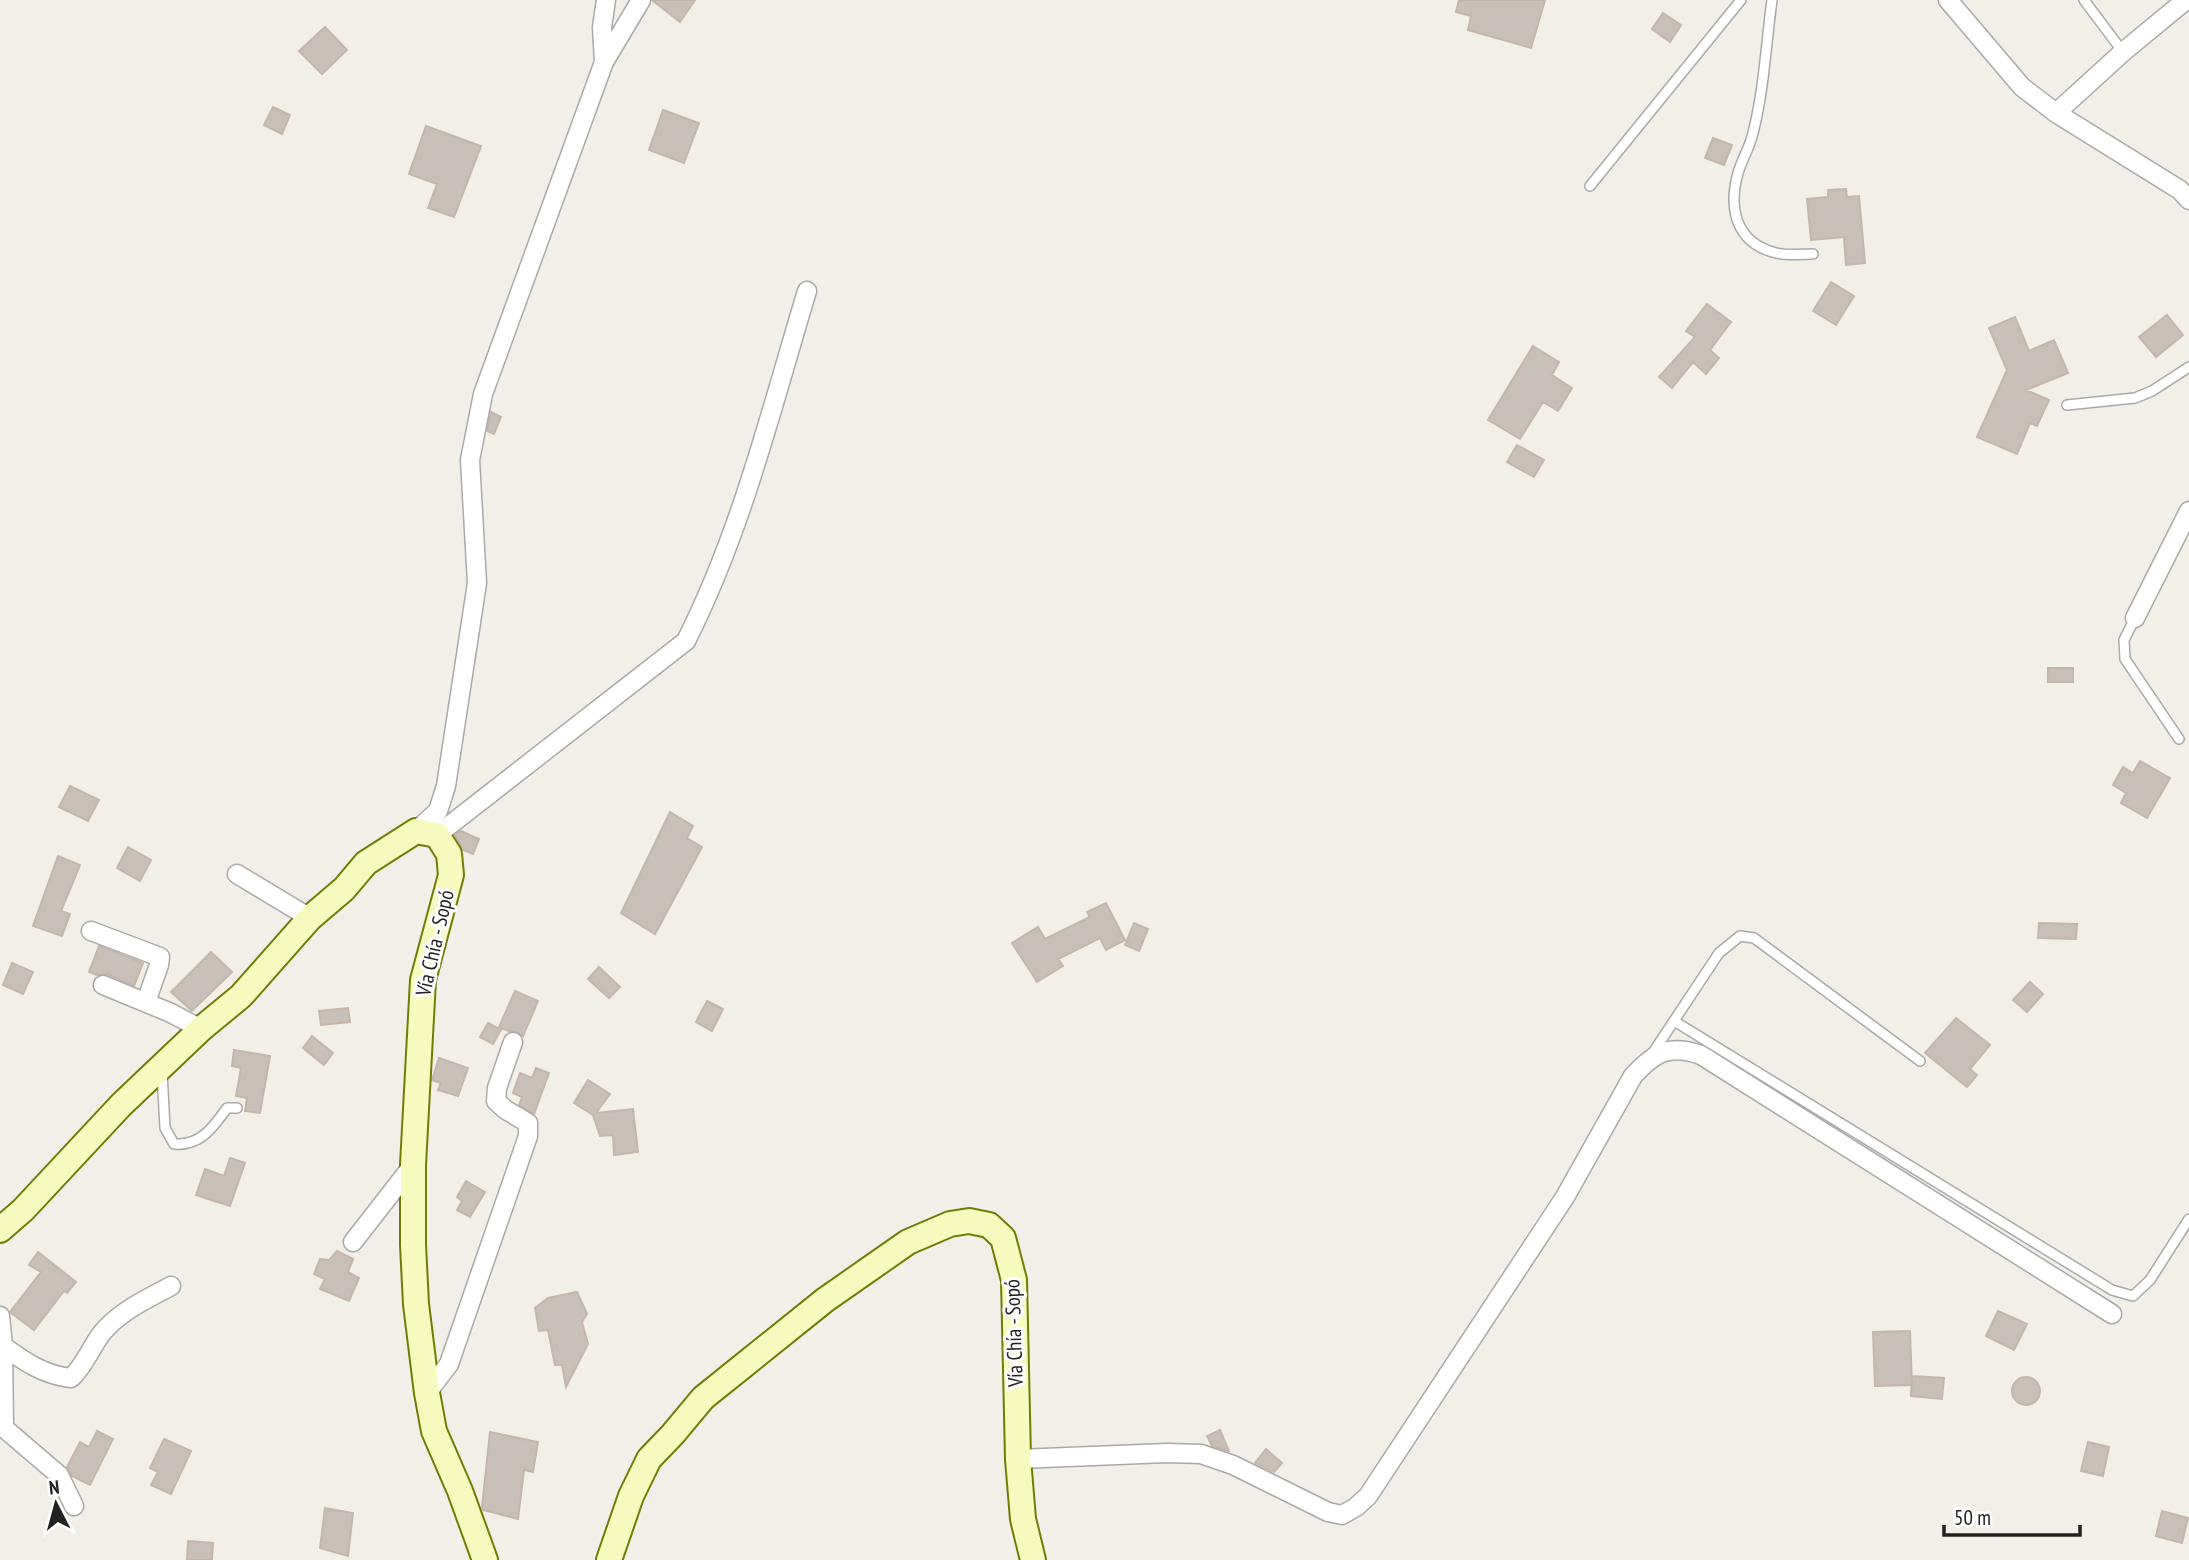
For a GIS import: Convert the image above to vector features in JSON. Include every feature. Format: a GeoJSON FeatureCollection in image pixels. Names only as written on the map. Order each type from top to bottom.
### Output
{"type":"FeatureCollection","features":[{"type":"Feature","properties":{"kind":"street"},"geometry":{"type":"LineString","coordinates":[[604,62],[602,27],[606,0]]}},
{"type":"Feature","properties":{"kind":"street"},"geometry":{"type":"LineString","coordinates":[[427,833],[446,786],[477,583],[470,460],[483,394],[604,62],[641,0]]}},
{"type":"Feature","properties":{"kind":"street"},"geometry":{"type":"LineString","coordinates":[[1948,0],[2022,87],[2056,113],[2186,192]]}},
{"type":"Feature","properties":{"kind":"street"},"geometry":{"type":"LineString","coordinates":[[2056,113],[2186,0]]}},
{"type":"Feature","properties":{"kind":"street"},"geometry":{"type":"LineString","coordinates":[[0,1230],[23,1210],[121,1105],[201,1029],[241,996],[310,918],[344,889],[366,863],[390,845],[427,833],[686,641],[733,536],[807,291]]}},
{"type":"Feature","properties":{"kind":"street"},"geometry":{"type":"LineString","coordinates":[[2135,618],[2189,511]]}},
{"type":"Feature","properties":{"kind":"street","name":"Vía Chía - Sopó"},"geometry":{"type":"LineString","coordinates":[[427,833],[449,854],[451,875],[423,980],[413,1165],[414,1269],[427,1393],[434,1431],[460,1491],[485,1560]]}},
{"type":"Feature","properties":{"kind":"street"},"geometry":{"type":"LineString","coordinates":[[237,874],[310,918]]}},
{"type":"Feature","properties":{"kind":"street"},"geometry":{"type":"LineString","coordinates":[[91,931],[160,957],[146,1002]]}},
{"type":"Feature","properties":{"kind":"street"},"geometry":{"type":"LineString","coordinates":[[103,985],[146,1002],[201,1029]]}},
{"type":"Feature","properties":{"kind":"street"},"geometry":{"type":"LineString","coordinates":[[427,1393],[449,1364],[528,1136],[528,1123],[496,1101],[497,1088],[513,1042]]}},
{"type":"Feature","properties":{"kind":"street"},"geometry":{"type":"LineString","coordinates":[[1018,1459],[1201,1454],[1233,1465],[1328,1512],[1342,1515],[1356,1507],[1368,1496],[1565,1197],[1633,1076],[1648,1059],[1662,1052],[1682,1049],[1701,1055],[2112,1314]]}},
{"type":"Feature","properties":{"kind":"street"},"geometry":{"type":"LineString","coordinates":[[353,1242],[413,1165]]}},
{"type":"Feature","properties":{"kind":"street","name":"Vía Chía - Sopó"},"geometry":{"type":"LineString","coordinates":[[609,1560],[631,1496],[649,1459],[703,1398],[825,1300],[908,1242],[950,1224],[969,1221],[989,1225],[1003,1238],[1010,1258],[1015,1302],[1018,1459],[1023,1519],[1033,1560]]}},
{"type":"Feature","properties":{"kind":"street"},"geometry":{"type":"LineString","coordinates":[[4,1346],[31,1366],[60,1377],[71,1378],[78,1372],[103,1332],[126,1311],[171,1286]]}},
{"type":"Feature","properties":{"kind":"street"},"geometry":{"type":"LineString","coordinates":[[0,1316],[4,1346],[4,1428],[59,1475],[74,1506]]}},
{"type":"Feature","properties":{"kind":"lane"},"geometry":{"type":"LineString","coordinates":[[1590,186],[1741,0]]}},
{"type":"Feature","properties":{"kind":"lane"},"geometry":{"type":"LineString","coordinates":[[1772,0],[1753,134],[1736,181],[1735,210],[1741,231],[1757,246],[1778,254],[1814,254]]}},
{"type":"Feature","properties":{"kind":"lane"},"geometry":{"type":"LineString","coordinates":[[2084,0],[2123,52]]}},
{"type":"Feature","properties":{"kind":"lane"},"geometry":{"type":"LineString","coordinates":[[2067,405],[2134,398],[2151,391],[2189,367]]}},
{"type":"Feature","properties":{"kind":"lane"},"geometry":{"type":"LineString","coordinates":[[2135,618],[2124,640],[2125,659],[2179,740]]}},
{"type":"Feature","properties":{"kind":"lane"},"geometry":{"type":"LineString","coordinates":[[1648,1059],[1719,953],[1740,936],[1754,938],[1920,1061]]}},
{"type":"Feature","properties":{"kind":"lane"},"geometry":{"type":"LineString","coordinates":[[1674,1021],[2112,1290],[2133,1296],[2150,1280],[2189,1219]]}},
{"type":"Feature","properties":{"kind":"lane"},"geometry":{"type":"LineString","coordinates":[[162,1066],[165,1128],[174,1144],[187,1145],[202,1139],[227,1108],[237,1108]]}},
{"type":"Feature","properties":{"kind":"building"},"geometry":{"type":"Polygon","coordinates":[[[652,0],[695,0],[680,22],[652,0]]]}},
{"type":"Feature","properties":{"kind":"building"},"geometry":{"type":"Polygon","coordinates":[[[1459,0],[1545,0],[1531,48],[1468,30],[1471,16],[1456,12],[1459,0]]]}},
{"type":"Feature","properties":{"kind":"building"},"geometry":{"type":"Polygon","coordinates":[[[1663,13],[1681,25],[1670,42],[1652,29],[1663,13]]]}},
{"type":"Feature","properties":{"kind":"building"},"geometry":{"type":"Polygon","coordinates":[[[325,27],[347,50],[322,74],[299,51],[325,27]]]}},
{"type":"Feature","properties":{"kind":"building"},"geometry":{"type":"Polygon","coordinates":[[[273,107],[290,115],[282,134],[264,125],[273,107]]]}},
{"type":"Feature","properties":{"kind":"building"},"geometry":{"type":"Polygon","coordinates":[[[663,110],[699,123],[684,163],[649,150],[663,110]]]}},
{"type":"Feature","properties":{"kind":"building"},"geometry":{"type":"Polygon","coordinates":[[[426,126],[481,146],[454,217],[428,208],[437,184],[409,174],[426,126]]]}},
{"type":"Feature","properties":{"kind":"building"},"geometry":{"type":"Polygon","coordinates":[[[1713,138],[1732,145],[1724,165],[1705,158],[1713,138]]]}},
{"type":"Feature","properties":{"kind":"building"},"geometry":{"type":"Polygon","coordinates":[[[1846,189],[1847,197],[1859,196],[1865,263],[1846,265],[1844,237],[1811,240],[1807,199],[1828,197],[1828,190],[1846,189]]]}},
{"type":"Feature","properties":{"kind":"building"},"geometry":{"type":"Polygon","coordinates":[[[1831,282],[1854,296],[1836,325],[1813,311],[1831,282]]]}},
{"type":"Feature","properties":{"kind":"building"},"geometry":{"type":"Polygon","coordinates":[[[1707,304],[1731,322],[1710,350],[1719,358],[1706,374],[1693,362],[1672,388],[1659,377],[1695,337],[1686,331],[1707,304]]]}},
{"type":"Feature","properties":{"kind":"building"},"geometry":{"type":"Polygon","coordinates":[[[2167,315],[2183,335],[2156,357],[2139,337],[2167,315]]]}},
{"type":"Feature","properties":{"kind":"building"},"geometry":{"type":"Polygon","coordinates":[[[2015,317],[2029,351],[2054,340],[2068,373],[2026,390],[2049,400],[2037,426],[2030,423],[2017,454],[1977,437],[2007,370],[1989,328],[2015,317]]]}},
{"type":"Feature","properties":{"kind":"building"},"geometry":{"type":"Polygon","coordinates":[[[1533,346],[1559,362],[1552,375],[1572,388],[1558,411],[1543,402],[1520,439],[1488,420],[1533,346]]]}},
{"type":"Feature","properties":{"kind":"building"},"geometry":{"type":"Polygon","coordinates":[[[491,412],[501,417],[494,434],[487,431],[491,412]]]}},
{"type":"Feature","properties":{"kind":"building"},"geometry":{"type":"Polygon","coordinates":[[[1517,445],[1544,460],[1534,477],[1507,462],[1517,445]]]}},
{"type":"Feature","properties":{"kind":"building"},"geometry":{"type":"Polygon","coordinates":[[[2048,668],[2073,668],[2073,682],[2048,682],[2048,668]]]}},
{"type":"Feature","properties":{"kind":"building"},"geometry":{"type":"Polygon","coordinates":[[[2140,761],[2170,778],[2147,818],[2121,803],[2126,793],[2113,785],[2123,767],[2133,773],[2140,761]]]}},
{"type":"Feature","properties":{"kind":"building"},"geometry":{"type":"Polygon","coordinates":[[[70,786],[99,800],[88,821],[59,807],[70,786]]]}},
{"type":"Feature","properties":{"kind":"building"},"geometry":{"type":"Polygon","coordinates":[[[670,812],[693,826],[687,838],[702,847],[655,934],[621,913],[670,812]]]}},
{"type":"Feature","properties":{"kind":"building"},"geometry":{"type":"Polygon","coordinates":[[[461,831],[479,839],[473,854],[463,850],[455,835],[461,831]]]}},
{"type":"Feature","properties":{"kind":"building"},"geometry":{"type":"Polygon","coordinates":[[[128,847],[151,860],[140,881],[117,868],[128,847]]]}},
{"type":"Feature","properties":{"kind":"building"},"geometry":{"type":"Polygon","coordinates":[[[58,856],[80,865],[61,911],[70,914],[62,936],[33,926],[58,856]]]}},
{"type":"Feature","properties":{"kind":"building"},"geometry":{"type":"Polygon","coordinates":[[[1106,903],[1125,940],[1106,950],[1100,938],[1058,959],[1063,966],[1037,982],[1012,943],[1038,927],[1045,939],[1090,917],[1087,912],[1106,903]]]}},
{"type":"Feature","properties":{"kind":"building"},"geometry":{"type":"Polygon","coordinates":[[[1134,923],[1148,929],[1139,951],[1125,945],[1134,923]]]}},
{"type":"Feature","properties":{"kind":"building"},"geometry":{"type":"Polygon","coordinates":[[[2039,923],[2077,924],[2076,939],[2038,938],[2039,923]]]}},
{"type":"Feature","properties":{"kind":"building"},"geometry":{"type":"Polygon","coordinates":[[[99,946],[143,963],[134,986],[107,974],[89,972],[99,946]]]}},
{"type":"Feature","properties":{"kind":"building"},"geometry":{"type":"Polygon","coordinates":[[[211,952],[232,972],[192,1011],[171,992],[211,952]]]}},
{"type":"Feature","properties":{"kind":"building"},"geometry":{"type":"Polygon","coordinates":[[[12,963],[33,972],[23,994],[3,985],[12,963]]]}},
{"type":"Feature","properties":{"kind":"building"},"geometry":{"type":"Polygon","coordinates":[[[599,967],[620,987],[609,998],[588,979],[599,967]]]}},
{"type":"Feature","properties":{"kind":"building"},"geometry":{"type":"Polygon","coordinates":[[[2030,982],[2043,994],[2027,1012],[2013,1000],[2030,982]]]}},
{"type":"Feature","properties":{"kind":"building"},"geometry":{"type":"Polygon","coordinates":[[[515,991],[538,1001],[523,1036],[499,1027],[515,991]]]}},
{"type":"Feature","properties":{"kind":"building"},"geometry":{"type":"Polygon","coordinates":[[[707,1001],[723,1009],[712,1031],[696,1022],[707,1001]]]}},
{"type":"Feature","properties":{"kind":"building"},"geometry":{"type":"Polygon","coordinates":[[[348,1008],[350,1022],[321,1025],[319,1011],[348,1008]]]}},
{"type":"Feature","properties":{"kind":"building"},"geometry":{"type":"Polygon","coordinates":[[[1956,1018],[1990,1045],[1970,1069],[1977,1075],[1967,1087],[1925,1053],[1956,1018]]]}},
{"type":"Feature","properties":{"kind":"building"},"geometry":{"type":"Polygon","coordinates":[[[488,1023],[501,1030],[493,1044],[480,1037],[488,1023]]]}},
{"type":"Feature","properties":{"kind":"building"},"geometry":{"type":"Polygon","coordinates":[[[312,1036],[333,1053],[324,1065],[303,1048],[312,1036]]]}},
{"type":"Feature","properties":{"kind":"building"},"geometry":{"type":"Polygon","coordinates":[[[234,1050],[270,1056],[260,1113],[245,1111],[247,1098],[236,1096],[241,1068],[232,1066],[234,1050]]]}},
{"type":"Feature","properties":{"kind":"building"},"geometry":{"type":"Polygon","coordinates":[[[439,1058],[468,1068],[458,1096],[438,1090],[441,1083],[432,1080],[439,1058]]]}},
{"type":"Feature","properties":{"kind":"building"},"geometry":{"type":"Polygon","coordinates":[[[536,1068],[549,1073],[534,1114],[519,1105],[522,1097],[513,1093],[520,1073],[532,1078],[536,1068]]]}},
{"type":"Feature","properties":{"kind":"building"},"geometry":{"type":"Polygon","coordinates":[[[588,1080],[610,1094],[596,1113],[633,1109],[638,1152],[614,1155],[613,1135],[600,1136],[593,1115],[574,1103],[588,1080]]]}},
{"type":"Feature","properties":{"kind":"building"},"geometry":{"type":"Polygon","coordinates":[[[230,1158],[245,1163],[230,1206],[196,1195],[205,1169],[224,1176],[230,1158]]]}},
{"type":"Feature","properties":{"kind":"building"},"geometry":{"type":"Polygon","coordinates":[[[466,1181],[485,1192],[470,1217],[457,1210],[462,1201],[457,1197],[466,1181]]]}},
{"type":"Feature","properties":{"kind":"building"},"geometry":{"type":"Polygon","coordinates":[[[337,1251],[353,1259],[348,1272],[359,1278],[349,1301],[320,1289],[325,1279],[314,1274],[320,1259],[329,1260],[337,1251]]]}},
{"type":"Feature","properties":{"kind":"building"},"geometry":{"type":"Polygon","coordinates":[[[38,1252],[76,1282],[67,1293],[64,1291],[34,1330],[10,1312],[41,1272],[29,1265],[38,1252]]]}},
{"type":"Feature","properties":{"kind":"building"},"geometry":{"type":"Polygon","coordinates":[[[577,1292],[587,1314],[582,1322],[588,1344],[566,1387],[562,1365],[555,1365],[548,1330],[539,1331],[535,1308],[548,1298],[577,1292]]]}},
{"type":"Feature","properties":{"kind":"building"},"geometry":{"type":"Polygon","coordinates":[[[1998,1311],[2027,1324],[2014,1350],[1986,1336],[1998,1311]]]}},
{"type":"Feature","properties":{"kind":"building"},"geometry":{"type":"Polygon","coordinates":[[[1910,1331],[1912,1385],[1875,1386],[1873,1332],[1910,1331]]]}},
{"type":"Feature","properties":{"kind":"building"},"geometry":{"type":"Polygon","coordinates":[[[1912,1376],[1944,1378],[1942,1399],[1911,1396],[1912,1376]]]}},
{"type":"Feature","properties":{"kind":"building"},"geometry":{"type":"Polygon","coordinates":[[[2026,1377],[2036,1381],[2040,1391],[2036,1401],[2026,1405],[2016,1401],[2012,1391],[2016,1381],[2026,1377]]]}},
{"type":"Feature","properties":{"kind":"building"},"geometry":{"type":"Polygon","coordinates":[[[1220,1430],[1229,1451],[1212,1446],[1207,1436],[1220,1430]]]}},
{"type":"Feature","properties":{"kind":"building"},"geometry":{"type":"Polygon","coordinates":[[[97,1431],[113,1439],[90,1485],[72,1476],[67,1467],[80,1442],[89,1447],[97,1431]]]}},
{"type":"Feature","properties":{"kind":"building"},"geometry":{"type":"Polygon","coordinates":[[[490,1432],[538,1442],[533,1472],[524,1470],[518,1519],[483,1510],[482,1507],[490,1432]]]}},
{"type":"Feature","properties":{"kind":"building"},"geometry":{"type":"Polygon","coordinates":[[[164,1439],[191,1451],[171,1494],[151,1485],[158,1472],[150,1468],[164,1439]]]}},
{"type":"Feature","properties":{"kind":"building"},"geometry":{"type":"Polygon","coordinates":[[[2088,1442],[2109,1447],[2103,1476],[2081,1471],[2088,1442]]]}},
{"type":"Feature","properties":{"kind":"building"},"geometry":{"type":"Polygon","coordinates":[[[1266,1449],[1282,1463],[1274,1472],[1255,1463],[1266,1449]]]}},
{"type":"Feature","properties":{"kind":"building"},"geometry":{"type":"Polygon","coordinates":[[[325,1508],[353,1513],[348,1556],[320,1548],[325,1508]]]}},
{"type":"Feature","properties":{"kind":"building"},"geometry":{"type":"Polygon","coordinates":[[[2162,1511],[2188,1518],[2182,1543],[2156,1536],[2162,1511]]]}},
{"type":"Feature","properties":{"kind":"building"},"geometry":{"type":"Polygon","coordinates":[[[188,1541],[213,1543],[212,1560],[187,1560],[188,1541]]]}}]}
